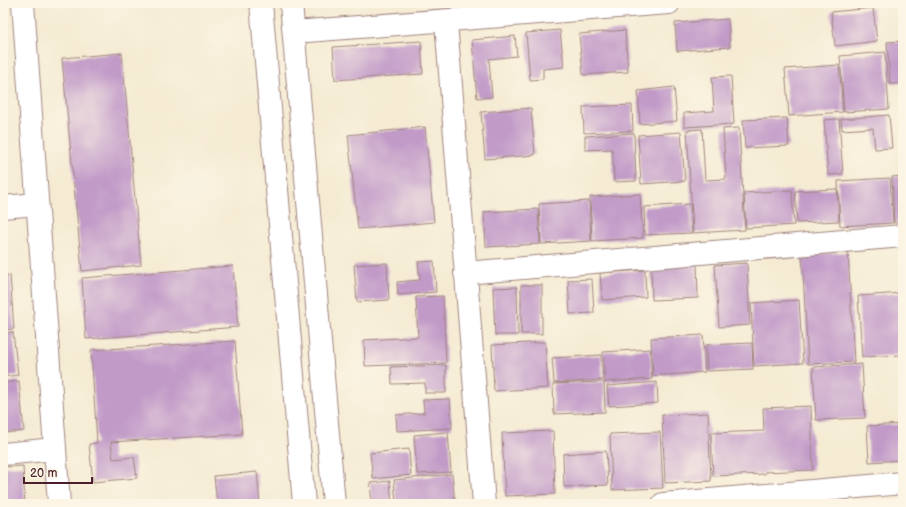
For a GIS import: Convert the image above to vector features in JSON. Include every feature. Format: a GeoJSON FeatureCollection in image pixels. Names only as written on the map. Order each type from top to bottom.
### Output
{"type":"FeatureCollection","features":[{"type":"Feature","properties":{"kind":"street"},"geometry":{"type":"LineString","coordinates":[[23,3],[59,504]]}},
{"type":"Feature","properties":{"kind":"street"},"geometry":{"type":"LineString","coordinates":[[261,3],[304,504]]}},
{"type":"Feature","properties":{"kind":"street"},"geometry":{"type":"LineString","coordinates":[[291,3],[334,504]]}},
{"type":"Feature","properties":{"kind":"street"},"geometry":{"type":"LineString","coordinates":[[294,32],[446,22],[669,3]]}},
{"type":"Feature","properties":{"kind":"street"},"geometry":{"type":"LineString","coordinates":[[446,22],[484,504]]}},
{"type":"Feature","properties":{"kind":"street"},"geometry":{"type":"LineString","coordinates":[[272,134],[303,132]]}},
{"type":"Feature","properties":{"kind":"street"},"geometry":{"type":"LineString","coordinates":[[3,207],[37,204]]}},
{"type":"Feature","properties":{"kind":"street"},"geometry":{"type":"LineString","coordinates":[[465,273],[903,236]]}},
{"type":"Feature","properties":{"kind":"street"},"geometry":{"type":"LineString","coordinates":[[3,454],[55,449]]}},
{"type":"Feature","properties":{"kind":"street"},"geometry":{"type":"LineString","coordinates":[[676,503],[903,483]]}},
{"type":"Feature","properties":{"kind":"building"},"geometry":{"type":"Polygon","coordinates":[[[873,8],[877,41],[835,46],[831,12],[873,8]]]}},
{"type":"Feature","properties":{"kind":"building"},"geometry":{"type":"Polygon","coordinates":[[[728,19],[730,47],[677,51],[675,23],[728,19]]]}},
{"type":"Feature","properties":{"kind":"building"},"geometry":{"type":"Polygon","coordinates":[[[560,30],[564,67],[543,69],[543,79],[530,80],[526,33],[560,30]]]}},
{"type":"Feature","properties":{"kind":"building"},"geometry":{"type":"Polygon","coordinates":[[[625,30],[628,72],[583,75],[579,34],[625,30]]]}},
{"type":"Feature","properties":{"kind":"building"},"geometry":{"type":"Polygon","coordinates":[[[515,36],[517,56],[489,59],[492,97],[477,98],[472,40],[515,36]]]}},
{"type":"Feature","properties":{"kind":"building"},"geometry":{"type":"Polygon","coordinates":[[[421,41],[423,74],[335,80],[333,47],[421,41]]]}},
{"type":"Feature","properties":{"kind":"building"},"geometry":{"type":"Polygon","coordinates":[[[903,41],[903,83],[890,84],[887,42],[903,41]]]}},
{"type":"Feature","properties":{"kind":"building"},"geometry":{"type":"Polygon","coordinates":[[[885,52],[889,109],[844,112],[840,56],[885,52]]]}},
{"type":"Feature","properties":{"kind":"building"},"geometry":{"type":"Polygon","coordinates":[[[122,53],[141,265],[82,271],[62,58],[122,53]]]}},
{"type":"Feature","properties":{"kind":"building"},"geometry":{"type":"Polygon","coordinates":[[[839,65],[843,112],[789,116],[785,69],[839,65]]]}},
{"type":"Feature","properties":{"kind":"building"},"geometry":{"type":"Polygon","coordinates":[[[731,76],[734,124],[684,127],[684,113],[714,111],[712,77],[731,76]]]}},
{"type":"Feature","properties":{"kind":"building"},"geometry":{"type":"Polygon","coordinates":[[[674,87],[677,121],[640,124],[638,91],[674,87]]]}},
{"type":"Feature","properties":{"kind":"building"},"geometry":{"type":"Polygon","coordinates":[[[632,105],[633,131],[584,133],[583,107],[632,105]]]}},
{"type":"Feature","properties":{"kind":"building"},"geometry":{"type":"Polygon","coordinates":[[[531,108],[535,155],[485,159],[481,112],[531,108]]]}},
{"type":"Feature","properties":{"kind":"building"},"geometry":{"type":"Polygon","coordinates":[[[889,115],[892,148],[875,149],[873,128],[842,130],[841,119],[889,115]]]}},
{"type":"Feature","properties":{"kind":"building"},"geometry":{"type":"Polygon","coordinates":[[[787,118],[789,146],[745,148],[743,120],[787,118]]]}},
{"type":"Feature","properties":{"kind":"building"},"geometry":{"type":"Polygon","coordinates":[[[839,119],[843,174],[828,175],[824,120],[839,119]]]}},
{"type":"Feature","properties":{"kind":"building"},"geometry":{"type":"Polygon","coordinates":[[[425,127],[434,222],[358,229],[348,135],[425,127]]]}},
{"type":"Feature","properties":{"kind":"building"},"geometry":{"type":"Polygon","coordinates":[[[739,128],[745,230],[693,233],[687,130],[702,129],[705,180],[726,179],[723,129],[739,128]]]}},
{"type":"Feature","properties":{"kind":"building"},"geometry":{"type":"Polygon","coordinates":[[[681,132],[685,181],[641,184],[638,135],[681,132]]]}},
{"type":"Feature","properties":{"kind":"building"},"geometry":{"type":"Polygon","coordinates":[[[634,133],[636,181],[614,182],[612,149],[585,150],[585,136],[634,133]]]}},
{"type":"Feature","properties":{"kind":"building"},"geometry":{"type":"Polygon","coordinates":[[[903,176],[903,222],[894,223],[892,177],[903,176]]]}},
{"type":"Feature","properties":{"kind":"building"},"geometry":{"type":"Polygon","coordinates":[[[890,178],[893,223],[840,226],[838,181],[890,178]]]}},
{"type":"Feature","properties":{"kind":"building"},"geometry":{"type":"Polygon","coordinates":[[[837,189],[839,221],[797,223],[795,191],[837,189]]]}},
{"type":"Feature","properties":{"kind":"building"},"geometry":{"type":"Polygon","coordinates":[[[792,190],[794,225],[746,228],[744,193],[792,190]]]}},
{"type":"Feature","properties":{"kind":"building"},"geometry":{"type":"Polygon","coordinates":[[[640,194],[643,238],[592,241],[590,197],[640,194]]]}},
{"type":"Feature","properties":{"kind":"building"},"geometry":{"type":"Polygon","coordinates":[[[589,201],[591,241],[541,244],[539,204],[589,201]]]}},
{"type":"Feature","properties":{"kind":"building"},"geometry":{"type":"Polygon","coordinates":[[[690,204],[692,233],[645,235],[644,207],[690,204]]]}},
{"type":"Feature","properties":{"kind":"building"},"geometry":{"type":"Polygon","coordinates":[[[538,209],[540,244],[486,247],[484,212],[538,209]]]}},
{"type":"Feature","properties":{"kind":"building"},"geometry":{"type":"Polygon","coordinates":[[[3,247],[6,275],[3,275],[3,247]]]}},
{"type":"Feature","properties":{"kind":"building"},"geometry":{"type":"Polygon","coordinates":[[[848,252],[854,362],[808,364],[802,255],[848,252]]]}},
{"type":"Feature","properties":{"kind":"building"},"geometry":{"type":"Polygon","coordinates":[[[434,261],[436,292],[398,295],[397,282],[420,280],[418,262],[434,261]]]}},
{"type":"Feature","properties":{"kind":"building"},"geometry":{"type":"Polygon","coordinates":[[[387,263],[389,300],[357,302],[354,265],[387,263]]]}},
{"type":"Feature","properties":{"kind":"building"},"geometry":{"type":"Polygon","coordinates":[[[697,263],[698,298],[652,300],[651,265],[697,263]]]}},
{"type":"Feature","properties":{"kind":"building"},"geometry":{"type":"Polygon","coordinates":[[[747,263],[750,325],[719,327],[715,265],[747,263]]]}},
{"type":"Feature","properties":{"kind":"building"},"geometry":{"type":"Polygon","coordinates":[[[233,266],[238,327],[86,339],[82,278],[233,266]]]}},
{"type":"Feature","properties":{"kind":"building"},"geometry":{"type":"Polygon","coordinates":[[[645,270],[646,297],[602,300],[600,273],[645,270]]]}},
{"type":"Feature","properties":{"kind":"building"},"geometry":{"type":"Polygon","coordinates":[[[10,275],[14,329],[3,330],[3,276],[10,275]]]}},
{"type":"Feature","properties":{"kind":"building"},"geometry":{"type":"Polygon","coordinates":[[[592,279],[594,313],[570,314],[568,280],[592,279]]]}},
{"type":"Feature","properties":{"kind":"building"},"geometry":{"type":"Polygon","coordinates":[[[521,285],[542,285],[542,334],[521,334],[521,285]]]}},
{"type":"Feature","properties":{"kind":"building"},"geometry":{"type":"Polygon","coordinates":[[[517,287],[518,335],[495,335],[493,288],[517,287]]]}},
{"type":"Feature","properties":{"kind":"building"},"geometry":{"type":"Polygon","coordinates":[[[903,293],[903,355],[862,357],[858,296],[903,293]]]}},
{"type":"Feature","properties":{"kind":"building"},"geometry":{"type":"Polygon","coordinates":[[[443,296],[446,363],[365,366],[364,340],[418,337],[416,297],[443,296]]]}},
{"type":"Feature","properties":{"kind":"building"},"geometry":{"type":"Polygon","coordinates":[[[799,300],[803,363],[754,366],[751,303],[799,300]]]}},
{"type":"Feature","properties":{"kind":"building"},"geometry":{"type":"Polygon","coordinates":[[[13,332],[18,375],[3,377],[3,333],[13,332]]]}},
{"type":"Feature","properties":{"kind":"building"},"geometry":{"type":"Polygon","coordinates":[[[703,335],[705,372],[653,376],[651,338],[703,335]]]}},
{"type":"Feature","properties":{"kind":"building"},"geometry":{"type":"Polygon","coordinates":[[[235,341],[242,434],[111,442],[113,459],[134,457],[137,478],[93,482],[89,444],[97,443],[91,350],[235,341]]]}},
{"type":"Feature","properties":{"kind":"building"},"geometry":{"type":"Polygon","coordinates":[[[545,342],[548,388],[494,391],[492,345],[545,342]]]}},
{"type":"Feature","properties":{"kind":"building"},"geometry":{"type":"Polygon","coordinates":[[[752,343],[753,369],[707,371],[706,345],[752,343]]]}},
{"type":"Feature","properties":{"kind":"building"},"geometry":{"type":"Polygon","coordinates":[[[650,349],[652,379],[605,382],[603,352],[650,349]]]}},
{"type":"Feature","properties":{"kind":"building"},"geometry":{"type":"Polygon","coordinates":[[[601,355],[603,380],[554,383],[552,358],[601,355]]]}},
{"type":"Feature","properties":{"kind":"building"},"geometry":{"type":"Polygon","coordinates":[[[862,364],[865,418],[816,420],[813,367],[862,364]]]}},
{"type":"Feature","properties":{"kind":"building"},"geometry":{"type":"Polygon","coordinates":[[[446,365],[446,393],[425,393],[425,383],[392,384],[391,367],[446,365]]]}},
{"type":"Feature","properties":{"kind":"building"},"geometry":{"type":"Polygon","coordinates":[[[19,381],[24,431],[3,433],[3,383],[19,381]]]}},
{"type":"Feature","properties":{"kind":"building"},"geometry":{"type":"Polygon","coordinates":[[[604,382],[605,412],[554,414],[553,384],[604,382]]]}},
{"type":"Feature","properties":{"kind":"building"},"geometry":{"type":"Polygon","coordinates":[[[657,382],[658,403],[609,406],[607,386],[657,382]]]}},
{"type":"Feature","properties":{"kind":"building"},"geometry":{"type":"Polygon","coordinates":[[[450,399],[452,428],[397,431],[396,415],[424,413],[423,400],[450,399]]]}},
{"type":"Feature","properties":{"kind":"building"},"geometry":{"type":"Polygon","coordinates":[[[811,406],[813,470],[713,476],[711,433],[764,431],[763,408],[811,406]]]}},
{"type":"Feature","properties":{"kind":"building"},"geometry":{"type":"Polygon","coordinates":[[[708,413],[711,481],[665,483],[662,415],[708,413]]]}},
{"type":"Feature","properties":{"kind":"building"},"geometry":{"type":"Polygon","coordinates":[[[903,424],[903,460],[869,462],[867,426],[903,424]]]}},
{"type":"Feature","properties":{"kind":"building"},"geometry":{"type":"Polygon","coordinates":[[[553,431],[555,494],[505,496],[502,433],[553,431]]]}},
{"type":"Feature","properties":{"kind":"building"},"geometry":{"type":"Polygon","coordinates":[[[448,432],[451,472],[417,474],[414,435],[448,432]]]}},
{"type":"Feature","properties":{"kind":"building"},"geometry":{"type":"Polygon","coordinates":[[[660,432],[663,488],[612,490],[610,434],[660,432]]]}},
{"type":"Feature","properties":{"kind":"building"},"geometry":{"type":"Polygon","coordinates":[[[409,449],[411,475],[373,479],[370,453],[409,449]]]}},
{"type":"Feature","properties":{"kind":"building"},"geometry":{"type":"Polygon","coordinates":[[[606,451],[608,485],[564,487],[563,454],[606,451]]]}},
{"type":"Feature","properties":{"kind":"building"},"geometry":{"type":"Polygon","coordinates":[[[23,466],[25,504],[3,504],[3,467],[23,466]]]}},
{"type":"Feature","properties":{"kind":"building"},"geometry":{"type":"Polygon","coordinates":[[[257,472],[260,504],[217,504],[214,476],[257,472]]]}},
{"type":"Feature","properties":{"kind":"building"},"geometry":{"type":"Polygon","coordinates":[[[452,474],[455,504],[396,504],[394,480],[452,474]]]}},
{"type":"Feature","properties":{"kind":"building"},"geometry":{"type":"Polygon","coordinates":[[[390,481],[392,504],[372,504],[370,483],[390,481]]]}}]}
